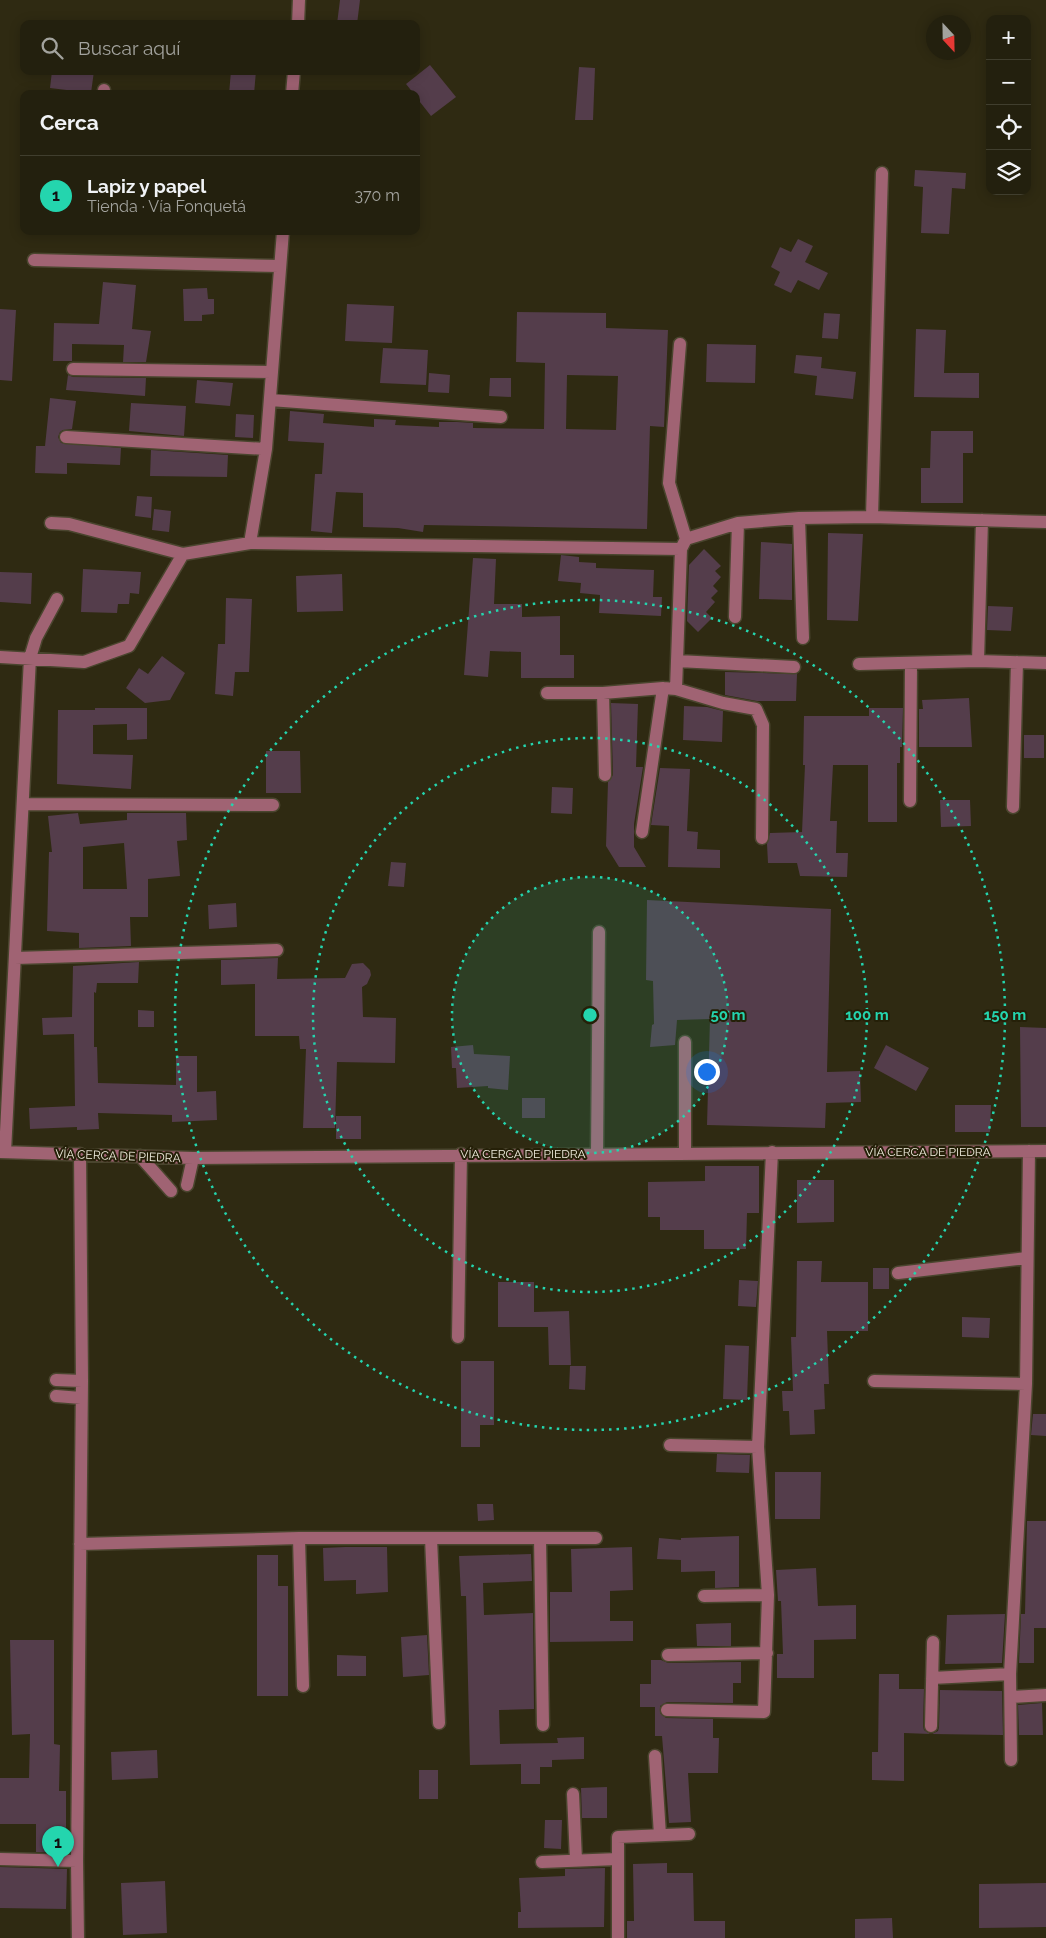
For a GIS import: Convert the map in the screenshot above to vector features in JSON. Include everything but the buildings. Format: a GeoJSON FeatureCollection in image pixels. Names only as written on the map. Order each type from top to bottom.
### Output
{"type":"FeatureCollection","features":[{"type":"Feature","properties":{"kind":"street"},"geometry":{"type":"LineString","coordinates":[[298,20],[299,0]]}},
{"type":"Feature","properties":{"kind":"street"},"geometry":{"type":"LineString","coordinates":[[292,90],[294,75]]}},
{"type":"Feature","properties":{"kind":"street"},"geometry":{"type":"LineString","coordinates":[[872,517],[882,173]]}},
{"type":"Feature","properties":{"kind":"street"},"geometry":{"type":"LineString","coordinates":[[250,543],[266,450],[283,235]]}},
{"type":"Feature","properties":{"kind":"street"},"geometry":{"type":"LineString","coordinates":[[34,260],[279,266]]}},
{"type":"Feature","properties":{"kind":"street"},"geometry":{"type":"LineString","coordinates":[[676,689],[684,544],[669,482],[680,344]]}},
{"type":"Feature","properties":{"kind":"street"},"geometry":{"type":"LineString","coordinates":[[73,369],[271,372]]}},
{"type":"Feature","properties":{"kind":"street"},"geometry":{"type":"LineString","coordinates":[[270,400],[501,417]]}},
{"type":"Feature","properties":{"kind":"street"},"geometry":{"type":"LineString","coordinates":[[66,437],[266,450]]}},
{"type":"Feature","properties":{"kind":"street"},"geometry":{"type":"LineString","coordinates":[[51,524],[69,524],[183,554],[250,543],[684,544],[738,523],[799,518],[872,517],[1046,522]]}},
{"type":"Feature","properties":{"kind":"street"},"geometry":{"type":"LineString","coordinates":[[799,518],[803,638]]}},
{"type":"Feature","properties":{"kind":"street"},"geometry":{"type":"LineString","coordinates":[[978,661],[982,520]]}},
{"type":"Feature","properties":{"kind":"street"},"geometry":{"type":"LineString","coordinates":[[735,617],[738,523]]}},
{"type":"Feature","properties":{"kind":"street"},"geometry":{"type":"LineString","coordinates":[[0,657],[84,662],[128,646],[183,554]]}},
{"type":"Feature","properties":{"kind":"street"},"geometry":{"type":"LineString","coordinates":[[2,1152],[15,958],[30,658],[36,638],[57,599]]}},
{"type":"Feature","properties":{"kind":"street"},"geometry":{"type":"LineString","coordinates":[[678,661],[794,667]]}},
{"type":"Feature","properties":{"kind":"street"},"geometry":{"type":"LineString","coordinates":[[859,664],[978,661],[1046,663]]}},
{"type":"Feature","properties":{"kind":"street"},"geometry":{"type":"LineString","coordinates":[[1013,807],[1016,662]]}},
{"type":"Feature","properties":{"kind":"street"},"geometry":{"type":"LineString","coordinates":[[910,663],[910,801]]}},
{"type":"Feature","properties":{"kind":"street"},"geometry":{"type":"LineString","coordinates":[[642,832],[663,688]]}},
{"type":"Feature","properties":{"kind":"street"},"geometry":{"type":"LineString","coordinates":[[547,693],[602,693],[663,688],[676,689],[723,703],[756,709],[762,725],[762,838]]}},
{"type":"Feature","properties":{"kind":"street"},"geometry":{"type":"LineString","coordinates":[[602,693],[605,775]]}},
{"type":"Feature","properties":{"kind":"street"},"geometry":{"type":"LineString","coordinates":[[23,804],[273,805]]}},
{"type":"Feature","properties":{"kind":"street"},"geometry":{"type":"LineString","coordinates":[[597,1153],[599,932]]}},
{"type":"Feature","properties":{"kind":"street"},"geometry":{"type":"LineString","coordinates":[[15,958],[277,950]]}},
{"type":"Feature","properties":{"kind":"street"},"geometry":{"type":"LineString","coordinates":[[685,1042],[685,1153]]}},
{"type":"Feature","properties":{"kind":"street"},"geometry":{"type":"LineString","coordinates":[[1011,1760],[1010,1674],[1026,1384],[1026,1258],[1029,1151]]}},
{"type":"Feature","properties":{"kind":"street","name":"VÍA CERCA DE PIEDRA"},"geometry":{"type":"LineString","coordinates":[[2,1152],[193,1158],[461,1154],[1046,1151]]}},
{"type":"Feature","properties":{"kind":"street"},"geometry":{"type":"LineString","coordinates":[[667,1710],[764,1712],[768,1595],[758,1446],[772,1152]]}},
{"type":"Feature","properties":{"kind":"street"},"geometry":{"type":"LineString","coordinates":[[78,1938],[77,1861],[82,1381],[80,1154]]}},
{"type":"Feature","properties":{"kind":"street"},"geometry":{"type":"LineString","coordinates":[[458,1337],[461,1154]]}},
{"type":"Feature","properties":{"kind":"street"},"geometry":{"type":"LineString","coordinates":[[140,1156],[172,1191]]}},
{"type":"Feature","properties":{"kind":"street"},"geometry":{"type":"LineString","coordinates":[[187,1184],[193,1158]]}},
{"type":"Feature","properties":{"kind":"street"},"geometry":{"type":"LineString","coordinates":[[898,1273],[1026,1258]]}},
{"type":"Feature","properties":{"kind":"street"},"geometry":{"type":"LineString","coordinates":[[56,1380],[82,1381]]}},
{"type":"Feature","properties":{"kind":"street"},"geometry":{"type":"LineString","coordinates":[[874,1381],[1026,1384]]}},
{"type":"Feature","properties":{"kind":"street"},"geometry":{"type":"LineString","coordinates":[[56,1396],[81,1398]]}},
{"type":"Feature","properties":{"kind":"street"},"geometry":{"type":"LineString","coordinates":[[670,1445],[758,1446]]}},
{"type":"Feature","properties":{"kind":"street"},"geometry":{"type":"LineString","coordinates":[[80,1544],[299,1538],[596,1538]]}},
{"type":"Feature","properties":{"kind":"street"},"geometry":{"type":"LineString","coordinates":[[299,1538],[303,1686]]}},
{"type":"Feature","properties":{"kind":"street"},"geometry":{"type":"LineString","coordinates":[[430,1538],[439,1723]]}},
{"type":"Feature","properties":{"kind":"street"},"geometry":{"type":"LineString","coordinates":[[540,1538],[542,1725]]}},
{"type":"Feature","properties":{"kind":"street"},"geometry":{"type":"LineString","coordinates":[[704,1596],[768,1595]]}},
{"type":"Feature","properties":{"kind":"street"},"geometry":{"type":"LineString","coordinates":[[931,1726],[933,1642]]}},
{"type":"Feature","properties":{"kind":"street"},"geometry":{"type":"LineString","coordinates":[[668,1655],[767,1653]]}},
{"type":"Feature","properties":{"kind":"street"},"geometry":{"type":"LineString","coordinates":[[932,1678],[1010,1674]]}},
{"type":"Feature","properties":{"kind":"street"},"geometry":{"type":"LineString","coordinates":[[1011,1697],[1046,1695]]}},
{"type":"Feature","properties":{"kind":"street"},"geometry":{"type":"LineString","coordinates":[[656,1756],[660,1834]]}},
{"type":"Feature","properties":{"kind":"street"},"geometry":{"type":"LineString","coordinates":[[573,1794],[576,1860]]}},
{"type":"Feature","properties":{"kind":"street"},"geometry":{"type":"LineString","coordinates":[[618,1938],[618,1837],[689,1834]]}},
{"type":"Feature","properties":{"kind":"street"},"geometry":{"type":"LineString","coordinates":[[0,1859],[77,1861]]}},
{"type":"Feature","properties":{"kind":"street"},"geometry":{"type":"LineString","coordinates":[[542,1862],[618,1859]]}},
{"type":"Feature","properties":{"kind":"place","name":"Lapiz y papel"},"geometry":{"type":"Point","coordinates":[58,1867]}}]}
